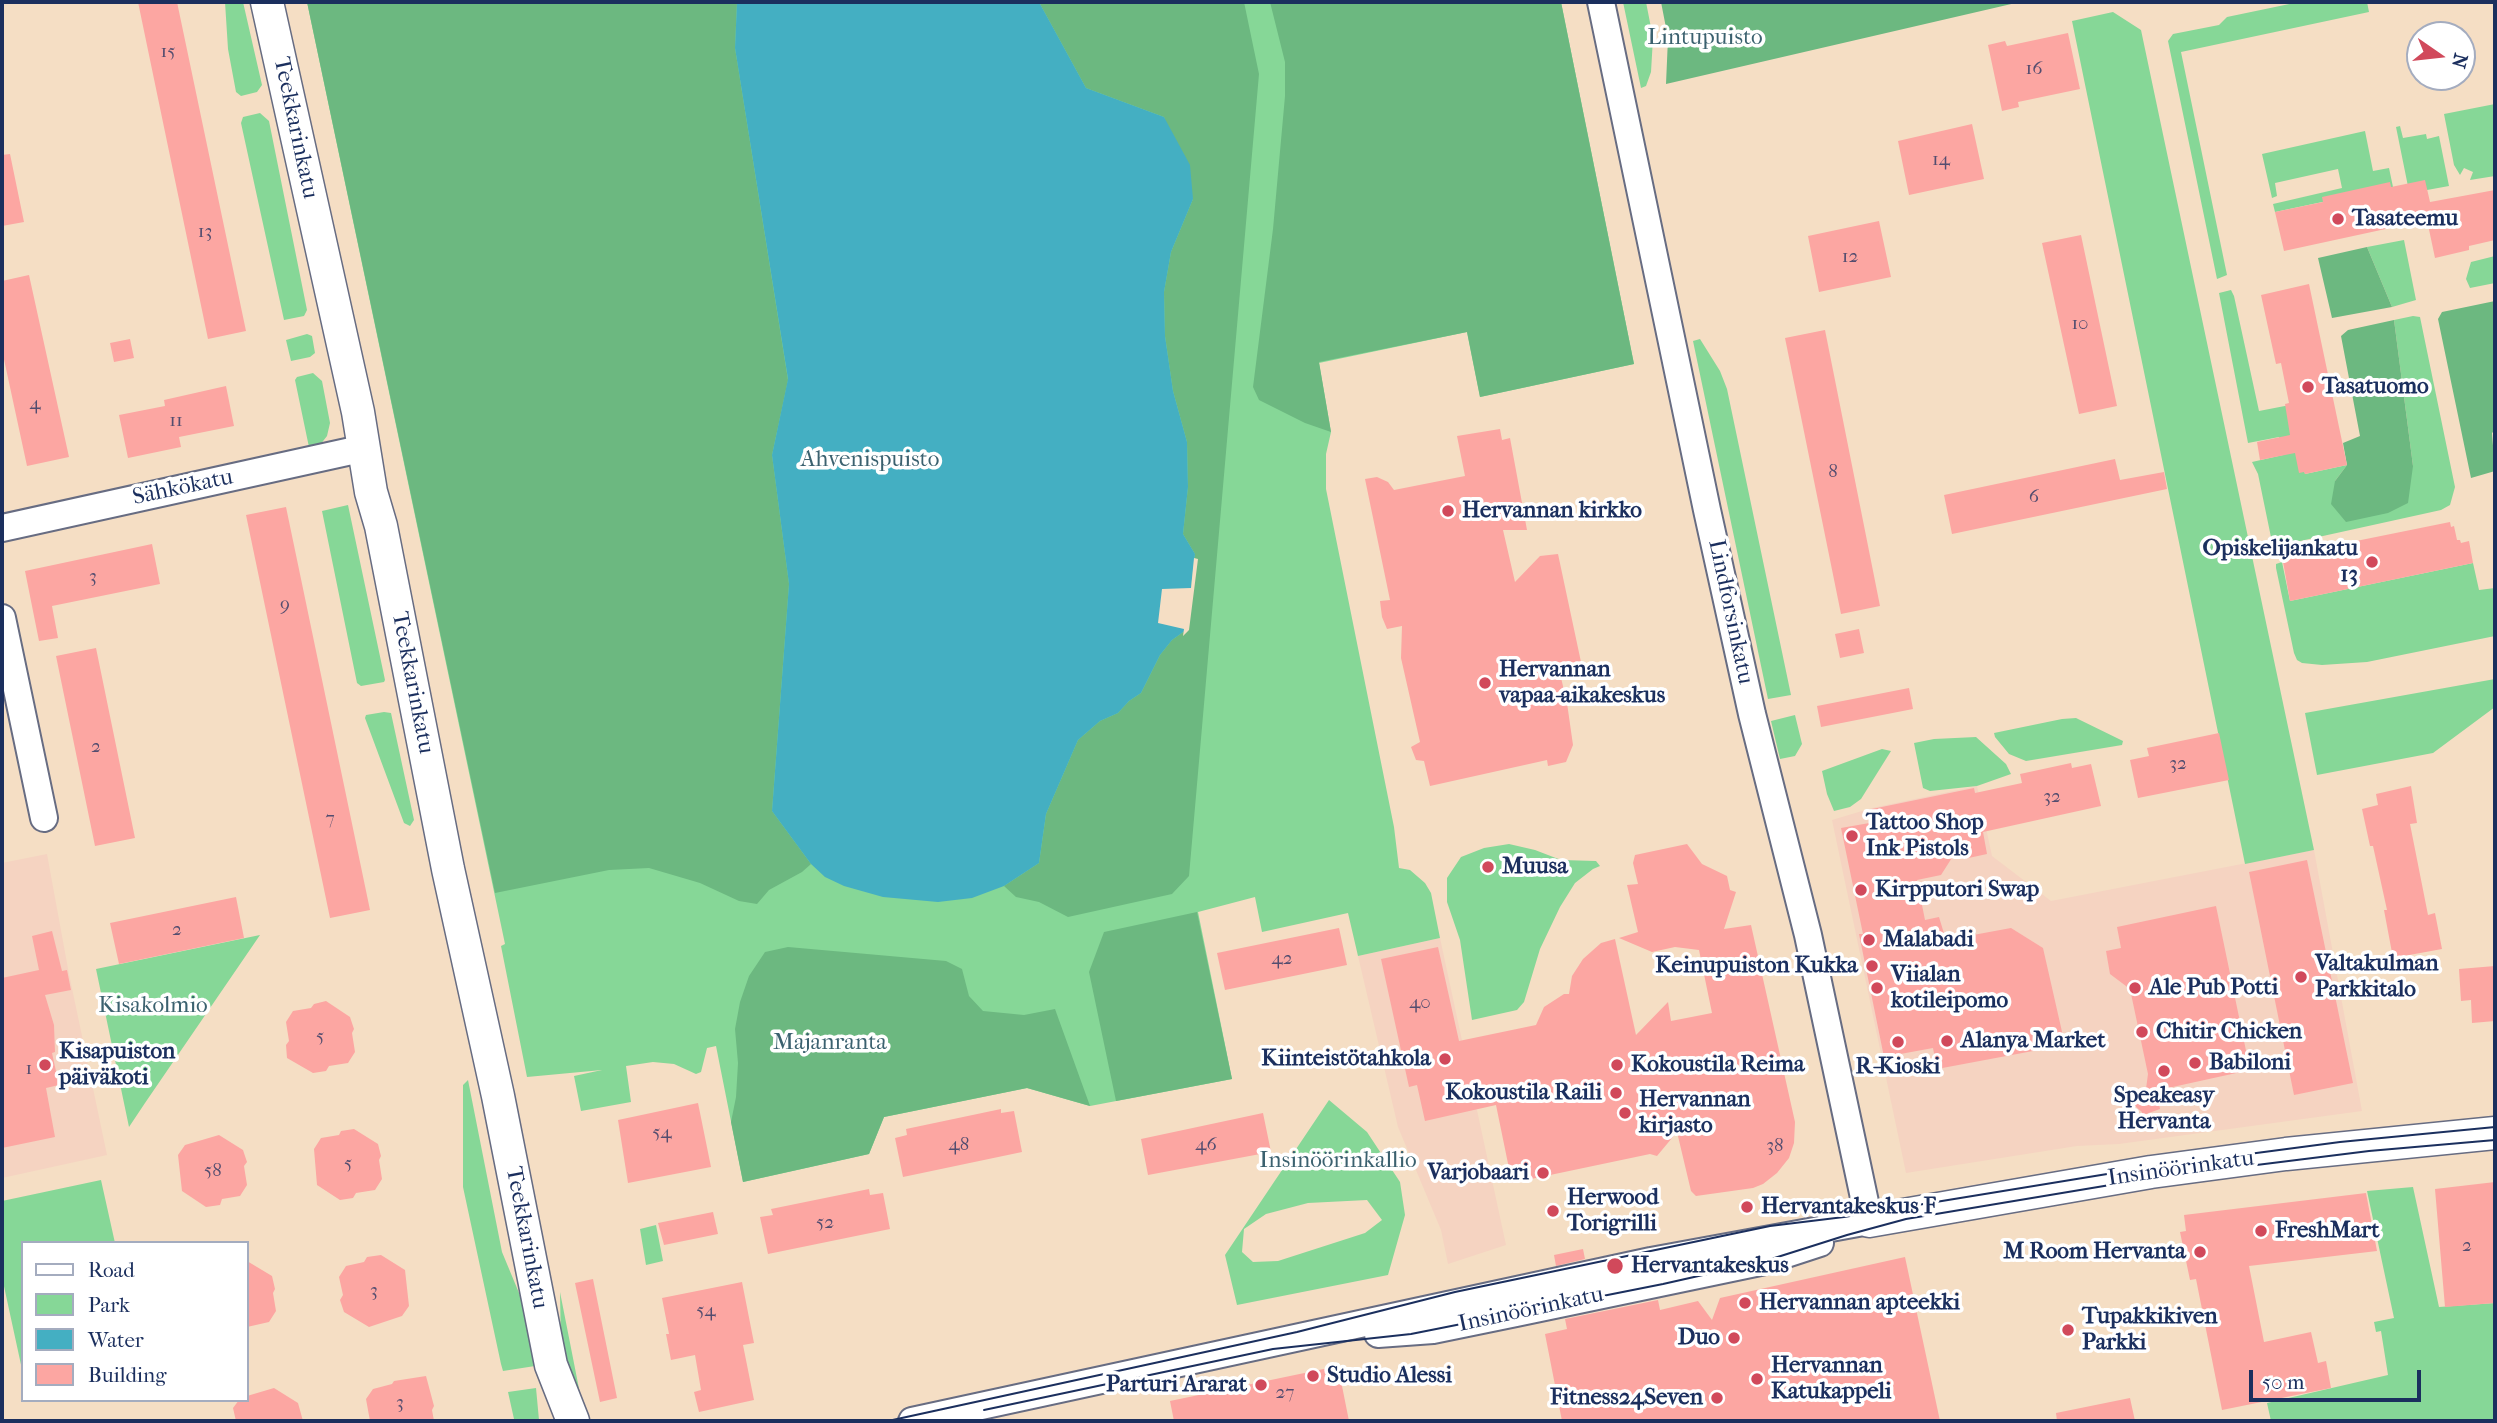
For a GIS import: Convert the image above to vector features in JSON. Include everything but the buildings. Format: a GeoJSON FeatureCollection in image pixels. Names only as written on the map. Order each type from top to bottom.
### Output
{"type":"FeatureCollection","features":[{"type":"Feature","properties":{"kind":"street","name":"Teekkarinkatu"},"geometry":{"type":"LineString","coordinates":[[267,2],[365,448],[371,492],[381,526],[448,869],[498,1096],[551,1365],[573,1421]]}},
{"type":"Feature","properties":{"kind":"street","name":"Lindforsinkatu"},"geometry":{"type":"LineString","coordinates":[[1601,2],[1707,510],[1752,714],[1808,935],[1869,1221]]}},
{"type":"Feature","properties":{"kind":"street","name":"Sähkökatu"},"geometry":{"type":"LineString","coordinates":[[2,528],[365,448]]}},
{"type":"Feature","properties":{"kind":"street"},"geometry":{"type":"LineString","coordinates":[[2,618],[44,818]]}},
{"type":"Feature","properties":{"kind":"street","name":"Insinöörinkatu"},"geometry":{"type":"LineString","coordinates":[[912,1421],[1663,1259],[1869,1221],[2151,1172],[2495,1133]]}},
{"type":"Feature","properties":{"kind":"street","name":"Teekkarinkatu"},"geometry":{"type":"LineString","coordinates":[[550,1421],[551,1365]]}},
{"type":"Feature","properties":{"kind":"shaded area"},"geometry":{"type":"Polygon","coordinates":[[[1977,786],[1992,856],[2051,901],[2314,850],[2362,1111],[2119,1144],[2077,1146],[1906,1173],[1832,820],[1872,808],[1977,786]]]}},
{"type":"Feature","properties":{"kind":"shaded area","name":"Kisapuiston päiväkoti"},"geometry":{"type":"Polygon","coordinates":[[[47,854],[107,1155],[2,1178],[2,863],[47,854]]]}},
{"type":"Feature","properties":{"kind":"shaded area"},"geometry":{"type":"Polygon","coordinates":[[[1440,938],[1506,1245],[1448,1264],[1441,1230],[1398,1127],[1358,956],[1440,938]]]}},
{"type":"Feature","properties":{"kind":"green space"},"geometry":{"type":"Polygon","coordinates":[[[225,2],[243,2],[262,85],[257,92],[241,96],[236,92],[228,49],[225,2]]]}},
{"type":"Feature","properties":{"kind":"green space","name":"Ahvenispuisto"},"geometry":{"type":"Polygon","coordinates":[[[307,2],[1561,2],[1634,364],[1480,397],[1467,332],[1319,363],[1331,432],[1326,454],[1326,489],[1394,827],[1399,868],[1410,870],[1425,883],[1431,893],[1440,938],[1358,956],[1348,913],[1262,932],[1255,897],[1198,912],[1232,1079],[1090,1106],[1027,1088],[884,1117],[869,1154],[743,1182],[716,1046],[707,1048],[701,1072],[696,1074],[674,1064],[653,1062],[626,1066],[631,1102],[581,1111],[574,1076],[602,1070],[527,1077],[501,946],[505,944],[307,2]]]}},
{"type":"Feature","properties":{"kind":"green space"},"geometry":{"type":"Polygon","coordinates":[[[307,2],[737,2],[735,48],[788,380],[772,455],[789,584],[772,811],[811,864],[769,890],[757,904],[739,901],[700,883],[649,868],[609,870],[495,893],[307,2]]]}},
{"type":"Feature","properties":{"kind":"green space"},"geometry":{"type":"Polygon","coordinates":[[[1039,2],[1244,2],[1259,74],[1189,876],[1172,894],[1068,917],[1039,902],[1016,897],[1004,886],[1039,863],[1046,814],[1078,740],[1100,721],[1118,713],[1141,693],[1160,655],[1172,640],[1186,630],[1195,554],[1183,534],[1188,487],[1187,442],[1173,391],[1165,336],[1164,292],[1171,252],[1193,199],[1164,117],[1086,88],[1039,2]]]}},
{"type":"Feature","properties":{"kind":"green space"},"geometry":{"type":"Polygon","coordinates":[[[1270,2],[1561,2],[1634,364],[1480,397],[1467,332],[1319,362],[1331,432],[1305,423],[1259,400],[1253,387],[1273,229],[1285,96],[1285,62],[1270,2]]]}},
{"type":"Feature","properties":{"kind":"green space"},"geometry":{"type":"Polygon","coordinates":[[[1623,2],[1646,2],[1653,38],[1651,72],[1646,86],[1641,88],[1623,2]]]}},
{"type":"Feature","properties":{"kind":"green space","name":"Lintupuisto"},"geometry":{"type":"Polygon","coordinates":[[[1661,2],[2020,2],[1666,84],[1668,38],[1661,2]]]}},
{"type":"Feature","properties":{"kind":"green space"},"geometry":{"type":"Polygon","coordinates":[[[2299,2],[2367,2],[2369,12],[2181,52],[2227,275],[2217,279],[2168,41],[2173,34],[2219,25],[2227,17],[2299,2]]]}},
{"type":"Feature","properties":{"kind":"green space"},"geometry":{"type":"Polygon","coordinates":[[[2113,12],[2141,30],[2314,850],[2245,864],[2072,21],[2113,12]]]}},
{"type":"Feature","properties":{"kind":"green space"},"geometry":{"type":"Polygon","coordinates":[[[2495,104],[2495,176],[2470,180],[2473,172],[2464,168],[2460,175],[2454,165],[2444,114],[2495,104]]]}},
{"type":"Feature","properties":{"kind":"green space"},"geometry":{"type":"Polygon","coordinates":[[[260,113],[269,121],[307,310],[304,316],[284,320],[241,123],[243,117],[260,113]]]}},
{"type":"Feature","properties":{"kind":"green space"},"geometry":{"type":"Polygon","coordinates":[[[2400,126],[2403,138],[2426,134],[2427,139],[2439,136],[2449,186],[2427,190],[2415,221],[2396,127],[2400,126]]]}},
{"type":"Feature","properties":{"kind":"green space"},"geometry":{"type":"Polygon","coordinates":[[[2365,131],[2373,171],[2389,168],[2393,187],[2275,212],[2273,204],[2342,188],[2338,169],[2275,183],[2277,196],[2272,198],[2262,154],[2365,131]]]}},
{"type":"Feature","properties":{"kind":"green space"},"geometry":{"type":"Polygon","coordinates":[[[2404,240],[2416,300],[2392,307],[2367,247],[2404,240]]]}},
{"type":"Feature","properties":{"kind":"green space"},"geometry":{"type":"Polygon","coordinates":[[[2367,247],[2392,307],[2332,318],[2318,258],[2367,247]]]}},
{"type":"Feature","properties":{"kind":"green space"},"geometry":{"type":"Polygon","coordinates":[[[2495,256],[2495,283],[2470,288],[2466,279],[2471,262],[2495,256]]]}},
{"type":"Feature","properties":{"kind":"green space"},"geometry":{"type":"Polygon","coordinates":[[[2231,290],[2259,411],[2290,405],[2305,474],[2347,465],[2335,481],[2413,466],[2394,320],[2420,317],[2455,487],[2450,505],[2441,510],[2273,547],[2258,474],[2252,462],[2283,455],[2279,437],[2248,443],[2219,293],[2231,290]]]}},
{"type":"Feature","properties":{"kind":"green space"},"geometry":{"type":"Polygon","coordinates":[[[2495,301],[2495,430],[2492,433],[2495,471],[2471,478],[2438,319],[2442,312],[2495,301]]]}},
{"type":"Feature","properties":{"kind":"green space"},"geometry":{"type":"Polygon","coordinates":[[[2394,320],[2413,466],[2408,503],[2388,513],[2346,522],[2331,504],[2335,481],[2347,465],[2343,443],[2360,436],[2341,336],[2348,330],[2394,320]]]}},
{"type":"Feature","properties":{"kind":"green space"},"geometry":{"type":"Polygon","coordinates":[[[307,334],[312,336],[315,353],[310,357],[291,361],[286,340],[307,334]]]}},
{"type":"Feature","properties":{"kind":"green space"},"geometry":{"type":"Polygon","coordinates":[[[1700,339],[1720,371],[1727,389],[1791,695],[1768,699],[1693,341],[1700,339]]]}},
{"type":"Feature","properties":{"kind":"green space"},"geometry":{"type":"Polygon","coordinates":[[[313,373],[322,381],[330,423],[327,436],[310,452],[295,380],[313,373]]]}},
{"type":"Feature","properties":{"kind":"green space"},"geometry":{"type":"Polygon","coordinates":[[[348,505],[385,680],[361,686],[357,683],[322,511],[348,505]]]}},
{"type":"Feature","properties":{"kind":"green space"},"geometry":{"type":"Polygon","coordinates":[[[2282,562],[2290,601],[2473,563],[2479,590],[2495,588],[2495,636],[2367,662],[2322,665],[2302,663],[2294,653],[2276,568],[2276,564],[2282,562]]]}},
{"type":"Feature","properties":{"kind":"green space"},"geometry":{"type":"Polygon","coordinates":[[[2495,679],[2495,707],[2433,753],[2317,775],[2305,713],[2495,679]]]}},
{"type":"Feature","properties":{"kind":"green space"},"geometry":{"type":"Polygon","coordinates":[[[391,713],[414,820],[410,826],[404,823],[365,718],[366,715],[391,713]]]}},
{"type":"Feature","properties":{"kind":"green space"},"geometry":{"type":"Polygon","coordinates":[[[1795,715],[1802,744],[1795,756],[1780,759],[1771,721],[1795,715]]]}},
{"type":"Feature","properties":{"kind":"green space"},"geometry":{"type":"Polygon","coordinates":[[[2076,718],[2123,741],[2122,745],[2026,761],[2009,754],[1994,733],[2062,719],[2076,718]]]}},
{"type":"Feature","properties":{"kind":"green space"},"geometry":{"type":"Polygon","coordinates":[[[1976,737],[2006,764],[2011,774],[1977,786],[1930,791],[1923,788],[1914,743],[1976,737]]]}},
{"type":"Feature","properties":{"kind":"green space"},"geometry":{"type":"Polygon","coordinates":[[[1882,749],[1891,751],[1861,799],[1850,807],[1834,811],[1822,771],[1882,749]]]}},
{"type":"Feature","properties":{"kind":"green space"},"geometry":{"type":"Polygon","coordinates":[[[1509,844],[1561,860],[1596,861],[1600,866],[1575,883],[1560,907],[1540,949],[1524,1002],[1517,1010],[1472,1020],[1460,940],[1447,902],[1447,878],[1461,857],[1484,848],[1509,844]]]}},
{"type":"Feature","properties":{"kind":"green space"},"geometry":{"type":"Polygon","coordinates":[[[1197,912],[1232,1079],[1116,1101],[1089,972],[1104,932],[1197,912]]]}},
{"type":"Feature","properties":{"kind":"green space","name":"Kisakolmio"},"geometry":{"type":"Polygon","coordinates":[[[260,935],[145,1103],[129,1127],[96,969],[260,935]]]}},
{"type":"Feature","properties":{"kind":"green space","name":"Majanranta"},"geometry":{"type":"Polygon","coordinates":[[[788,947],[946,961],[962,969],[969,996],[983,1011],[1024,1015],[1055,1009],[1090,1106],[1027,1088],[884,1117],[869,1154],[743,1182],[731,1122],[736,1097],[738,1063],[735,1029],[740,1002],[749,976],[765,952],[788,947]]]}},
{"type":"Feature","properties":{"kind":"green space"},"geometry":{"type":"Polygon","coordinates":[[[468,1080],[502,1252],[524,1305],[535,1366],[503,1371],[501,1364],[463,1187],[463,1085],[468,1080]]]}},
{"type":"Feature","properties":{"kind":"green space","name":"Insinöörinkallio"},"geometry":{"type":"Polygon","coordinates":[[[1329,1100],[1367,1132],[1400,1182],[1405,1215],[1388,1275],[1237,1305],[1225,1255],[1329,1100]],[[1367,1200],[1308,1203],[1266,1214],[1244,1229],[1242,1252],[1253,1262],[1278,1261],[1365,1233],[1382,1220],[1367,1200]]]}},
{"type":"Feature","properties":{"kind":"green space"},"geometry":{"type":"Polygon","coordinates":[[[101,1180],[115,1241],[21,1241],[21,1365],[2,1277],[2,1201],[101,1180]]]}},
{"type":"Feature","properties":{"kind":"green space"},"geometry":{"type":"Polygon","coordinates":[[[2413,1187],[2439,1307],[2495,1303],[2495,1421],[2271,1421],[2267,1403],[2388,1375],[2381,1331],[2376,1332],[2374,1322],[2394,1318],[2367,1191],[2413,1187]]]}},
{"type":"Feature","properties":{"kind":"green space"},"geometry":{"type":"Polygon","coordinates":[[[656,1225],[663,1261],[646,1265],[640,1229],[656,1225]]]}},
{"type":"Feature","properties":{"kind":"green space"},"geometry":{"type":"Polygon","coordinates":[[[560,1292],[583,1409],[578,1410],[561,1345],[560,1292]]]}},
{"type":"Feature","properties":{"kind":"green space"},"geometry":{"type":"Polygon","coordinates":[[[536,1388],[539,1420],[514,1419],[508,1392],[536,1388]]]}},
{"type":"Feature","properties":{"kind":"water"},"geometry":{"type":"Polygon","coordinates":[[[737,2],[1039,2],[1086,88],[1164,117],[1190,165],[1193,199],[1171,252],[1164,292],[1165,336],[1173,391],[1187,442],[1188,487],[1183,534],[1195,554],[1186,630],[1172,640],[1160,655],[1141,693],[1118,713],[1100,721],[1078,740],[1046,814],[1039,863],[1004,886],[972,898],[938,902],[883,897],[844,886],[825,877],[811,864],[772,811],[789,584],[772,455],[788,379],[735,48],[737,2]]]}},
{"type":"Feature","properties":{"kind":"pier"},"geometry":{"type":"Polygon","coordinates":[[[1194,558],[1198,559],[1189,630],[1183,636],[1184,629],[1158,623],[1162,589],[1191,588],[1194,558]]]}},
{"type":"Feature","properties":{"kind":"tram line"},"geometry":{"type":"LineString","coordinates":[[888,1421],[1297,1332],[1455,1292],[1770,1226],[1844,1217],[2150,1167],[2340,1142],[2495,1127]]}},
{"type":"Feature","properties":{"kind":"tram line"},"geometry":{"type":"LineString","coordinates":[[984,1410],[1273,1349],[1411,1334],[1663,1284],[1765,1261],[1906,1219],[2152,1178],[2369,1151],[2495,1140]]}},
{"type":"Feature","properties":{"kind":"place","name":"Tasateemu"},"geometry":{"type":"Point","coordinates":[2338,219]}},
{"type":"Feature","properties":{"kind":"place","name":"Tasatuomo"},"geometry":{"type":"Point","coordinates":[2308,387]}},
{"type":"Feature","properties":{"kind":"place","name":"Hervannan kirkko"},"geometry":{"type":"Point","coordinates":[1448,511]}},
{"type":"Feature","properties":{"kind":"place","name":"Opiskelijankatu 13"},"geometry":{"type":"Point","coordinates":[2372,562]}},
{"type":"Feature","properties":{"kind":"place","name":"Hervannan vapaa-aikakeskus"},"geometry":{"type":"Point","coordinates":[1485,683]}},
{"type":"Feature","properties":{"kind":"place","name":"Tattoo Shop Ink Pistols"},"geometry":{"type":"Point","coordinates":[1852,836]}},
{"type":"Feature","properties":{"kind":"place","name":"Muusa"},"geometry":{"type":"Point","coordinates":[1488,867]}},
{"type":"Feature","properties":{"kind":"place","name":"Kirpputori Swap"},"geometry":{"type":"Point","coordinates":[1861,890]}},
{"type":"Feature","properties":{"kind":"place","name":"Malabadi"},"geometry":{"type":"Point","coordinates":[1869,940]}},
{"type":"Feature","properties":{"kind":"place","name":"Keinupuiston Kukka"},"geometry":{"type":"Point","coordinates":[1872,966]}},
{"type":"Feature","properties":{"kind":"place","name":"Valtakulman Parkkitalo"},"geometry":{"type":"Point","coordinates":[2301,977]}},
{"type":"Feature","properties":{"kind":"place","name":"Viialan kotileipomo"},"geometry":{"type":"Point","coordinates":[1877,988]}},
{"type":"Feature","properties":{"kind":"place","name":"Ale Pub Potti"},"geometry":{"type":"Point","coordinates":[2135,988]}},
{"type":"Feature","properties":{"kind":"place","name":"Chitir Chicken"},"geometry":{"type":"Point","coordinates":[2142,1032]}},
{"type":"Feature","properties":{"kind":"place","name":"Alanya Market"},"geometry":{"type":"Point","coordinates":[1947,1041]}},
{"type":"Feature","properties":{"kind":"place","name":"R-Kioski"},"geometry":{"type":"Point","coordinates":[1898,1042]}},
{"type":"Feature","properties":{"kind":"place","name":"Kiinteistötahkola"},"geometry":{"type":"Point","coordinates":[1445,1059]}},
{"type":"Feature","properties":{"kind":"place","name":"Babiloni"},"geometry":{"type":"Point","coordinates":[2195,1063]}},
{"type":"Feature","properties":{"kind":"place","name":"Kisapuiston päiväkoti"},"geometry":{"type":"Point","coordinates":[45,1065]}},
{"type":"Feature","properties":{"kind":"place","name":"Kokoustila Reima"},"geometry":{"type":"Point","coordinates":[1617,1065]}},
{"type":"Feature","properties":{"kind":"place","name":"Speakeasy Hervanta"},"geometry":{"type":"Point","coordinates":[2164,1071]}},
{"type":"Feature","properties":{"kind":"place","name":"Kokoustila Raili"},"geometry":{"type":"Point","coordinates":[1616,1093]}},
{"type":"Feature","properties":{"kind":"place","name":"Hervannan kirjasto"},"geometry":{"type":"Point","coordinates":[1625,1113]}},
{"type":"Feature","properties":{"kind":"place","name":"Varjobaari"},"geometry":{"type":"Point","coordinates":[1543,1173]}},
{"type":"Feature","properties":{"kind":"place","name":"Hervantakeskus F"},"geometry":{"type":"Point","coordinates":[1747,1207]}},
{"type":"Feature","properties":{"kind":"place","name":"Herwood Torigrilli"},"geometry":{"type":"Point","coordinates":[1553,1211]}},
{"type":"Feature","properties":{"kind":"place","name":"FreshMart"},"geometry":{"type":"Point","coordinates":[2261,1231]}},
{"type":"Feature","properties":{"kind":"place","name":"M Room Hervanta"},"geometry":{"type":"Point","coordinates":[2200,1252]}},
{"type":"Feature","properties":{"kind":"place","name":"Hervantakeskus"},"geometry":{"type":"Point","coordinates":[1615,1266]}},
{"type":"Feature","properties":{"kind":"place","name":"Hervannan apteekki"},"geometry":{"type":"Point","coordinates":[1745,1303]}},
{"type":"Feature","properties":{"kind":"place","name":"Tupakkikiven Parkki"},"geometry":{"type":"Point","coordinates":[2068,1330]}},
{"type":"Feature","properties":{"kind":"place","name":"Duo"},"geometry":{"type":"Point","coordinates":[1734,1338]}},
{"type":"Feature","properties":{"kind":"place","name":"Studio Alessi"},"geometry":{"type":"Point","coordinates":[1313,1376]}},
{"type":"Feature","properties":{"kind":"place","name":"Hervannan Katukappeli"},"geometry":{"type":"Point","coordinates":[1757,1379]}},
{"type":"Feature","properties":{"kind":"place","name":"Parturi Ararat"},"geometry":{"type":"Point","coordinates":[1261,1385]}},
{"type":"Feature","properties":{"kind":"place","name":"Fitness24Seven"},"geometry":{"type":"Point","coordinates":[1717,1398]}}]}
